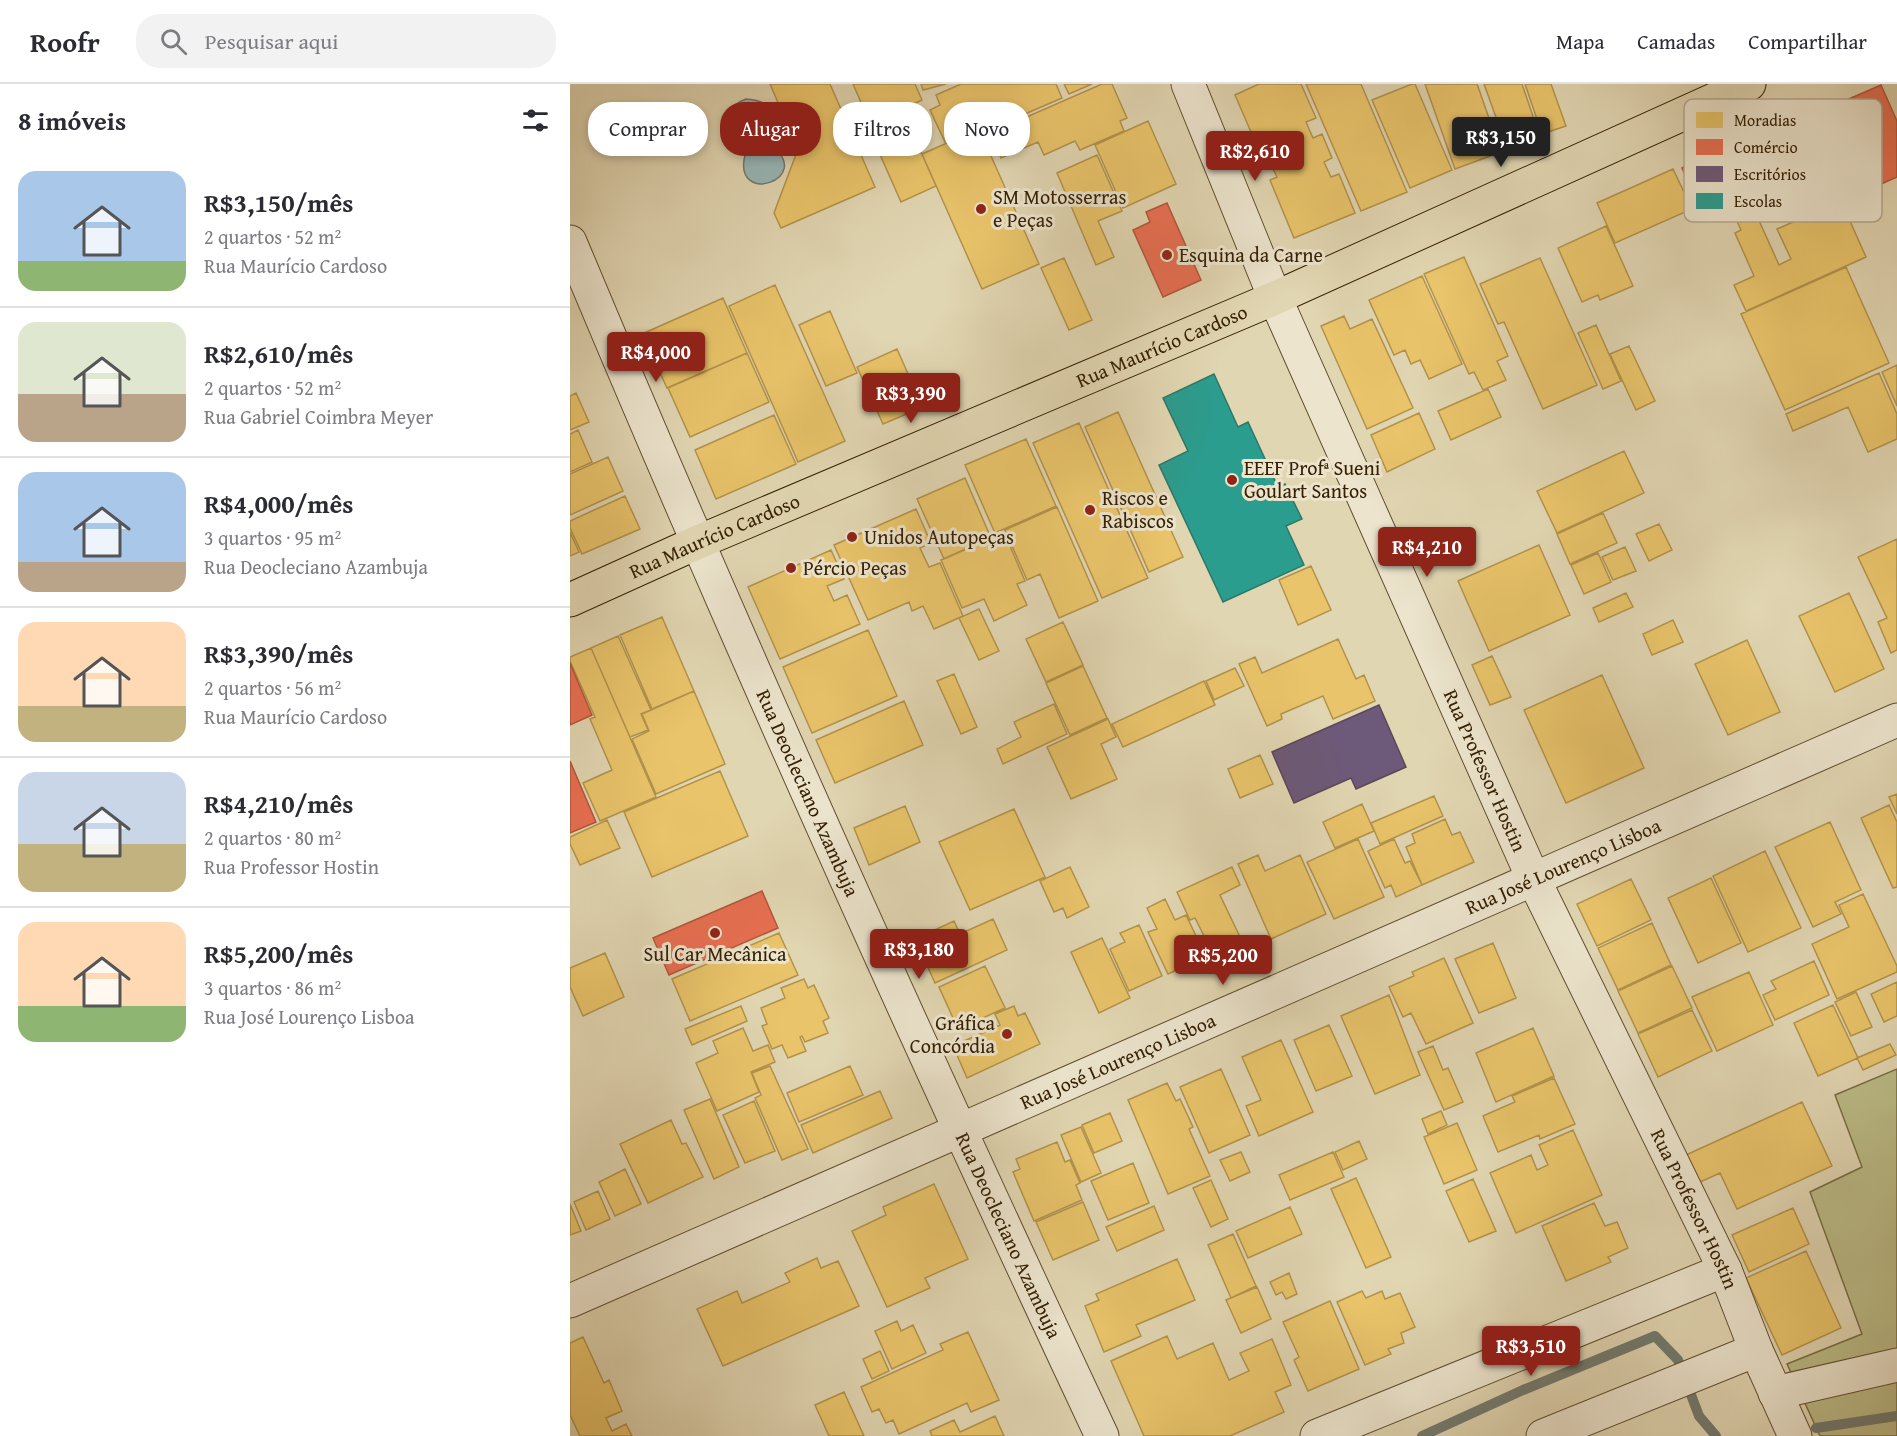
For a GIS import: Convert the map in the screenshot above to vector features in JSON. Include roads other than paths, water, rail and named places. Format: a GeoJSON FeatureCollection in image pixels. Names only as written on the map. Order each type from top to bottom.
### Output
{"type":"FeatureCollection","features":[{"type":"Feature","properties":{"kind":"main road","name":"Rua Maurício Cardoso"},"geometry":{"type":"LineString","coordinates":[[1716,99],[1749,84]]}},
{"type":"Feature","properties":{"kind":"main road","name":"Rua Maurício Cardoso"},"geometry":{"type":"LineString","coordinates":[[570,600],[696,543],[1275,298],[1684,113]]}},
{"type":"Feature","properties":{"kind":"street","name":"Rua Professor Hostin"},"geometry":{"type":"LineString","coordinates":[[1188,84],[1275,298],[1533,878],[1725,1270],[1756,1350],[1795,1436]]}},
{"type":"Feature","properties":{"kind":"street","name":"Rua Deocleciano Azambuja"},"geometry":{"type":"LineString","coordinates":[[570,242],[696,543],[958,1129],[1102,1436]]}},
{"type":"Feature","properties":{"kind":"street","name":"Rua José Lourenço Lisboa"},"geometry":{"type":"LineString","coordinates":[[570,1301],[958,1129],[1897,720]]}},
{"type":"Feature","properties":{"kind":"street"},"geometry":{"type":"LineString","coordinates":[[1317,1436],[1725,1270]]}},
{"type":"Feature","properties":{"kind":"street"},"geometry":{"type":"LineString","coordinates":[[1544,1436],[1756,1350]]}},
{"type":"Feature","properties":{"kind":"street"},"geometry":{"type":"LineString","coordinates":[[1775,1393],[1897,1365]]}},
{"type":"Feature","properties":{"kind":"water"},"geometry":{"type":"Polygon","coordinates":[[[746,99],[761,102],[740,102],[746,99]]]}},
{"type":"Feature","properties":{"kind":"water"},"geometry":{"type":"Polygon","coordinates":[[[745,156],[781,156],[783,158],[784,169],[779,177],[770,182],[759,184],[750,180],[744,171],[745,156]]]}},
{"type":"Feature","properties":{"kind":"waterway"},"geometry":{"type":"LineString","coordinates":[[1422,1436],[1523,1390],[1655,1336],[1678,1360],[1699,1416],[1716,1436]]}},
{"type":"Feature","properties":{"kind":"waterway"},"geometry":{"type":"LineString","coordinates":[[1816,1428],[1897,1416]]}},
{"type":"Feature","properties":{"kind":"place","name":"SM Motosserras e Peças"},"geometry":{"type":"Point","coordinates":[981,209]}},
{"type":"Feature","properties":{"kind":"place","name":"Esquina da Carne"},"geometry":{"type":"Point","coordinates":[1167,255]}},
{"type":"Feature","properties":{"kind":"place","name":"EEEF Profª Sueni Goulart Santos"},"geometry":{"type":"Point","coordinates":[1232,480]}},
{"type":"Feature","properties":{"kind":"place","name":"Riscos e Rabiscos"},"geometry":{"type":"Point","coordinates":[1090,510]}},
{"type":"Feature","properties":{"kind":"place","name":"Unidos Autopeças"},"geometry":{"type":"Point","coordinates":[852,537]}},
{"type":"Feature","properties":{"kind":"place","name":"Pércio Peças"},"geometry":{"type":"Point","coordinates":[791,568]}},
{"type":"Feature","properties":{"kind":"place","name":"Sul Car Mecânica"},"geometry":{"type":"Point","coordinates":[715,933]}},
{"type":"Feature","properties":{"kind":"place","name":"Gráfica Concórdia"},"geometry":{"type":"Point","coordinates":[1007,1034]}}]}
